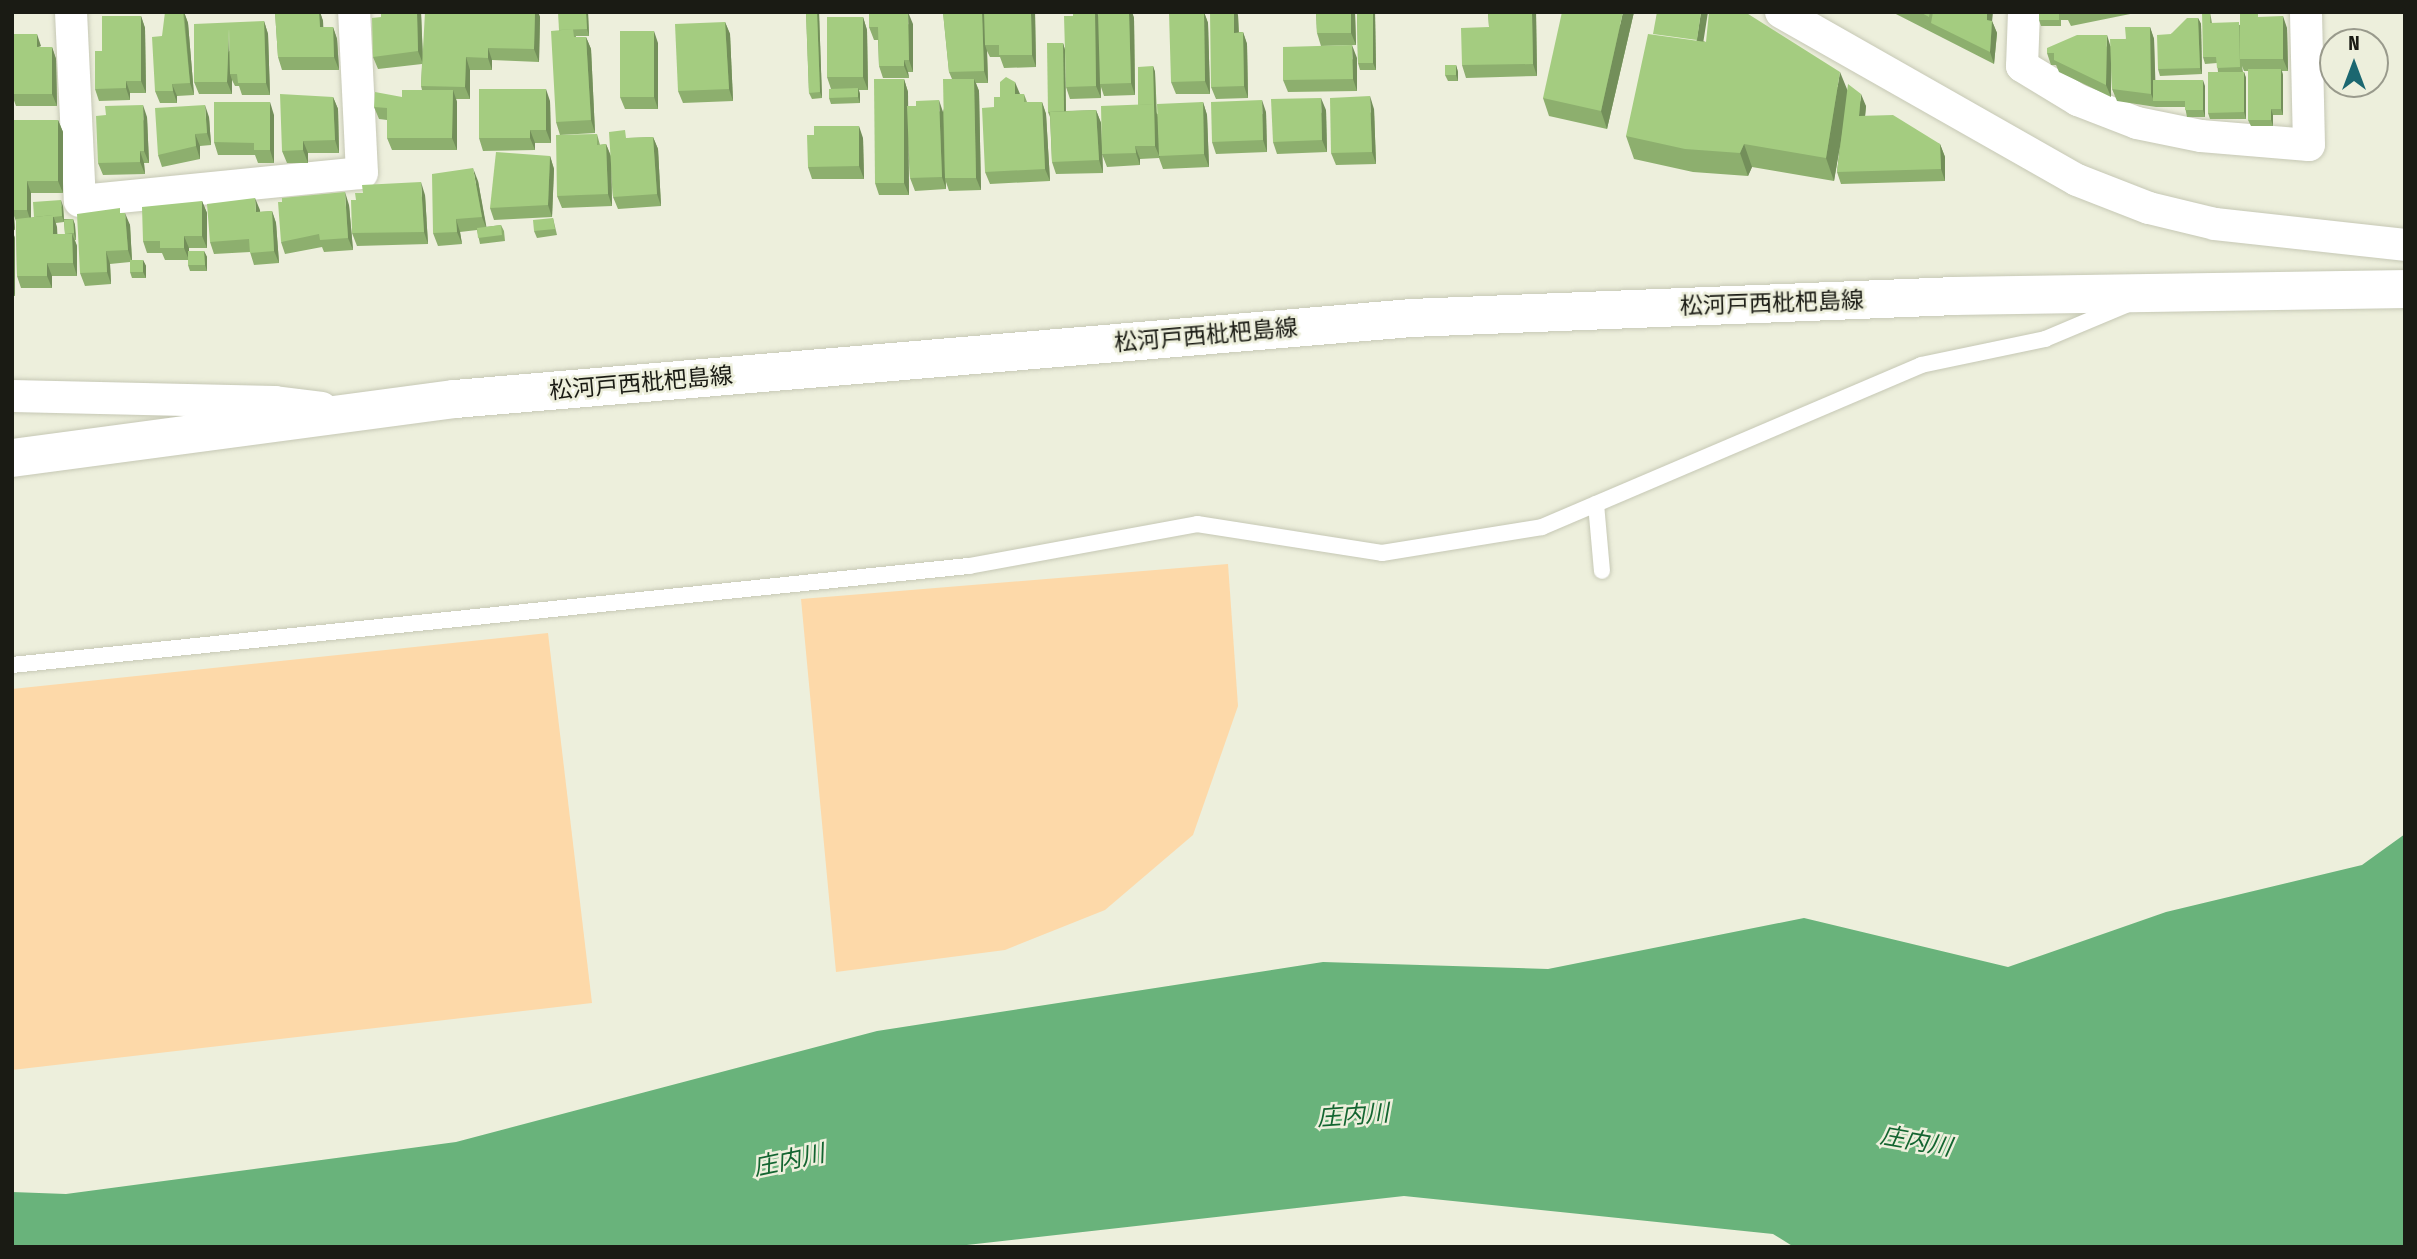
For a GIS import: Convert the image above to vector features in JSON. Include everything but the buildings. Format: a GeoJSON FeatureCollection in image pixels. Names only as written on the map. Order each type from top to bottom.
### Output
{"type":"FeatureCollection","features":[{"type":"Feature","properties":{"kind":"main road","name":"松河戸西枇杷島線"},"geometry":{"type":"LineString","coordinates":[[12,458],[351,412],[671,380],[1411,318],[1956,296],[2405,289]]}},
{"type":"Feature","properties":{"kind":"street"},"geometry":{"type":"LineString","coordinates":[[71,12],[80,201],[362,173],[354,12]]}},
{"type":"Feature","properties":{"kind":"street"},"geometry":{"type":"LineString","coordinates":[[1781,12],[2077,180],[2149,208],[2215,224],[2405,245]]}},
{"type":"Feature","properties":{"kind":"street"},"geometry":{"type":"LineString","coordinates":[[2024,12],[2022,66],[2078,100],[2137,123],[2201,136],[2309,145],[2306,12]]}},
{"type":"Feature","properties":{"kind":"street"},"geometry":{"type":"LineString","coordinates":[[12,396],[275,402],[351,412]]}},
{"type":"Feature","properties":{"kind":"lane"},"geometry":{"type":"LineString","coordinates":[[12,665],[969,566],[1197,524],[1382,553],[1542,527],[1921,365],[2045,339],[2151,294]]}},
{"type":"Feature","properties":{"kind":"lane"},"geometry":{"type":"LineString","coordinates":[[1596,504],[1602,571]]}},
{"type":"Feature","properties":{"kind":"shaded area"},"geometry":{"type":"Polygon","coordinates":[[[1228,564],[1238,706],[1193,835],[1105,910],[1005,950],[836,972],[801,599],[1228,564]]]}},
{"type":"Feature","properties":{"kind":"shaded area"},"geometry":{"type":"Polygon","coordinates":[[[548,633],[592,1003],[12,1070],[12,689],[548,633]]]}},
{"type":"Feature","properties":{"kind":"water","name":"庄内川"},"geometry":{"type":"Polygon","coordinates":[[[2405,834],[2405,1247],[1794,1247],[1773,1234],[1404,1196],[949,1247],[12,1247],[12,1192],[66,1194],[456,1142],[877,1031],[1323,962],[1548,969],[1804,918],[2008,967],[2166,912],[2362,865],[2405,834]]]}}]}
